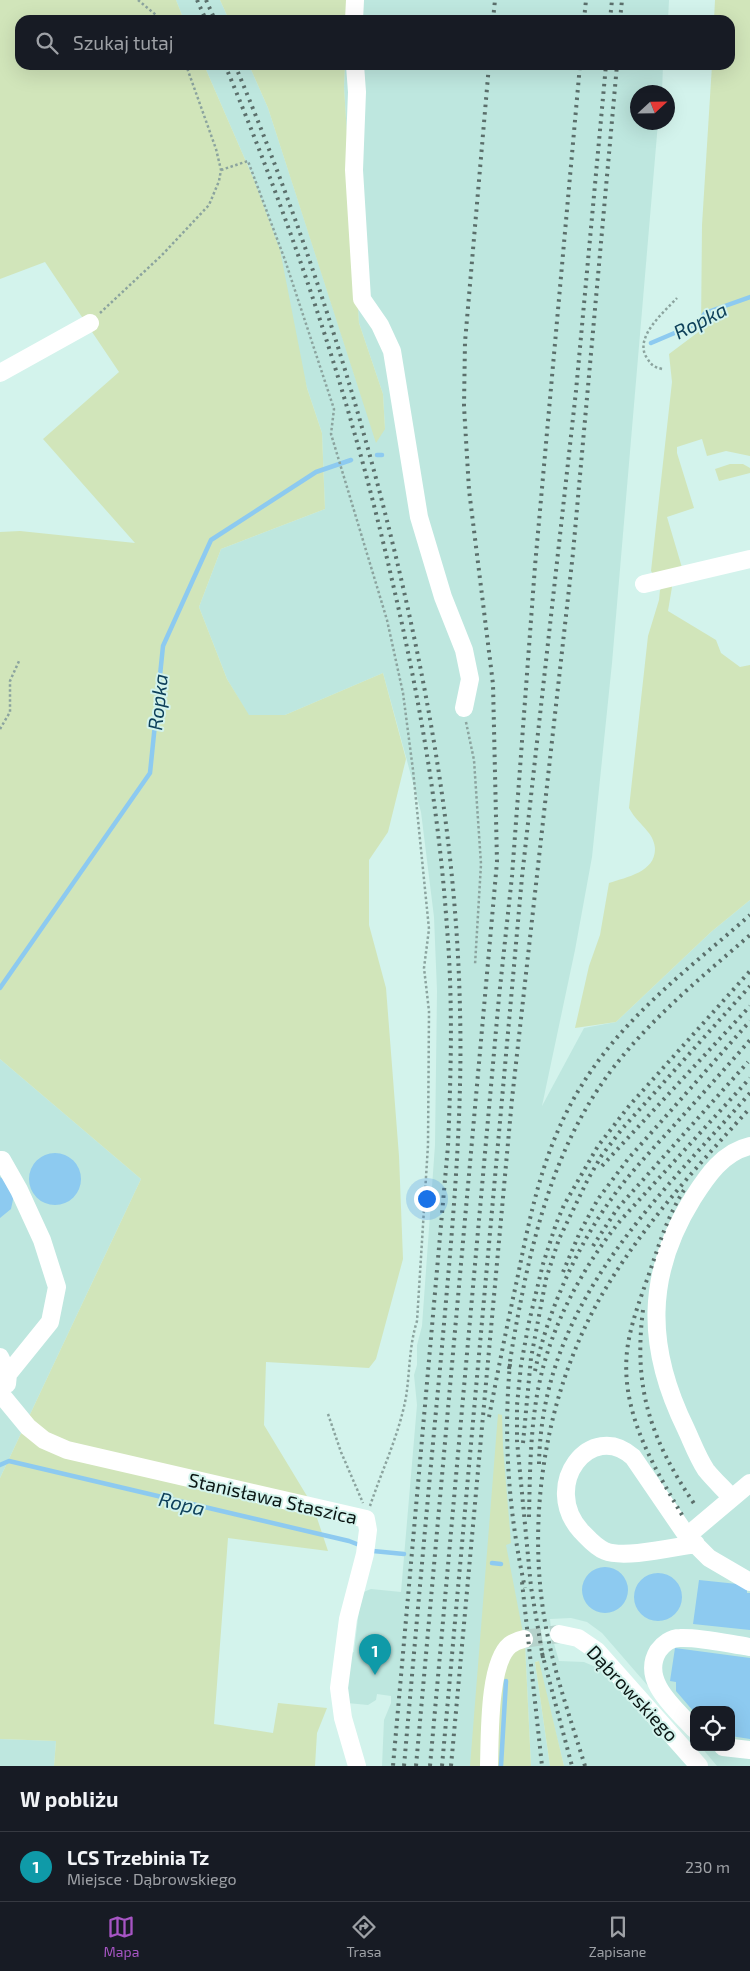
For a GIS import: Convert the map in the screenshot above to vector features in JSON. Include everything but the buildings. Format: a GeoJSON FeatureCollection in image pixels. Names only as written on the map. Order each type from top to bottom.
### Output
{"type":"FeatureCollection","features":[{"type":"Feature","properties":{"kind":"street"},"geometry":{"type":"LineString","coordinates":[[354,15],[355,0]]}},
{"type":"Feature","properties":{"kind":"street"},"geometry":{"type":"LineString","coordinates":[[355,70],[357,92],[354,170],[362,299],[380,325],[392,352],[419,517],[443,597],[464,650],[470,679],[464,708]]}},
{"type":"Feature","properties":{"kind":"street"},"geometry":{"type":"LineString","coordinates":[[0,373],[90,323]]}},
{"type":"Feature","properties":{"kind":"street"},"geometry":{"type":"LineString","coordinates":[[644,584],[750,559]]}},
{"type":"Feature","properties":{"kind":"street"},"geometry":{"type":"LineString","coordinates":[[732,1498],[706,1469],[682,1422],[667,1385],[656,1322],[656,1305],[665,1254],[680,1219],[706,1177],[729,1154],[750,1146]]}},
{"type":"Feature","properties":{"kind":"street"},"geometry":{"type":"LineString","coordinates":[[0,1160],[2,1160],[19,1190],[38,1231],[57,1287],[50,1322],[8,1374],[3,1396]]}},
{"type":"Feature","properties":{"kind":"street"},"geometry":{"type":"LineString","coordinates":[[0,1357],[8,1374]]}},
{"type":"Feature","properties":{"kind":"street","name":"Stanisława Staszica"},"geometry":{"type":"LineString","coordinates":[[3,1396],[28,1427],[44,1440],[67,1450],[366,1520],[368,1530],[365,1554],[348,1619],[339,1688],[342,1718],[357,1766]]}},
{"type":"Feature","properties":{"kind":"street"},"geometry":{"type":"LineString","coordinates":[[750,1483],[732,1498],[691,1540],[642,1552],[605,1551],[590,1540],[578,1527],[568,1511],[565,1500],[565,1488],[572,1468],[581,1457],[592,1449],[602,1446],[612,1446],[626,1451],[633,1457],[691,1540],[709,1558],[750,1582]]}},
{"type":"Feature","properties":{"kind":"street","name":"Dąbrowskiego"},"geometry":{"type":"LineString","coordinates":[[559,1634],[578,1638],[597,1651],[699,1766]]}},
{"type":"Feature","properties":{"kind":"street"},"geometry":{"type":"LineString","coordinates":[[690,1724],[656,1685],[652,1668],[660,1648],[668,1641],[682,1638],[750,1647]]}},
{"type":"Feature","properties":{"kind":"street"},"geometry":{"type":"LineString","coordinates":[[488,1766],[492,1698],[496,1673],[505,1650],[513,1643],[524,1639]]}},
{"type":"Feature","properties":{"kind":"street"},"geometry":{"type":"LineString","coordinates":[[735,1748],[750,1750]]}},
{"type":"Feature","properties":{"kind":"path"},"geometry":{"type":"LineString","coordinates":[[138,0],[156,15]]}},
{"type":"Feature","properties":{"kind":"path"},"geometry":{"type":"LineString","coordinates":[[90,323],[162,255],[209,206],[219,181],[221,170],[216,149],[188,70]]}},
{"type":"Feature","properties":{"kind":"path"},"geometry":{"type":"LineString","coordinates":[[221,170],[248,161],[285,260],[334,409],[332,434],[387,620],[403,693],[414,780],[429,929],[424,968],[429,1011],[428,1145],[417,1321],[411,1341],[406,1396],[398,1430],[366,1520]]}},
{"type":"Feature","properties":{"kind":"path"},"geometry":{"type":"LineString","coordinates":[[662,369],[652,366],[644,354],[642,345],[651,327],[677,298]]}},
{"type":"Feature","properties":{"kind":"path"},"geometry":{"type":"LineString","coordinates":[[0,729],[10,712],[10,681],[19,661]]}},
{"type":"Feature","properties":{"kind":"path"},"geometry":{"type":"LineString","coordinates":[[464,708],[474,760],[479,820],[481,864],[476,964]]}},
{"type":"Feature","properties":{"kind":"path"},"geometry":{"type":"LineString","coordinates":[[328,1414],[341,1452],[362,1498],[366,1520]]}},
{"type":"Feature","properties":{"kind":"shaded area"},"geometry":{"type":"Polygon","coordinates":[[[176,0],[220,0],[227,15],[182,15],[176,0]]]}},
{"type":"Feature","properties":{"kind":"shaded area"},"geometry":{"type":"Polygon","coordinates":[[[349,0],[669,0],[668,15],[348,15],[349,0]]]}},
{"type":"Feature","properties":{"kind":"shaded area"},"geometry":{"type":"Polygon","coordinates":[[[206,70],[251,70],[268,108],[362,398],[385,429],[383,394],[359,323],[344,87],[345,70],[663,70],[662,85],[630,85],[630,130],[657,130],[612,663],[592,857],[575,950],[542,1106],[584,1028],[616,1022],[711,932],[750,900],[750,1766],[717,1766],[704,1751],[735,1751],[735,1706],[690,1706],[690,1734],[602,1633],[587,1622],[571,1618],[550,1619],[551,1628],[523,1633],[483,1766],[382,1766],[384,1720],[391,1703],[391,1696],[377,1694],[376,1700],[368,1705],[347,1703],[345,1688],[351,1653],[354,1652],[361,1593],[371,1589],[401,1592],[417,1405],[414,1375],[417,1365],[417,1345],[422,1326],[435,1145],[437,991],[434,917],[421,812],[383,673],[285,715],[249,716],[227,679],[199,607],[221,549],[325,509],[322,433],[307,388],[254,180],[206,70]]]}},
{"type":"Feature","properties":{"kind":"shaded area"},"geometry":{"type":"Polygon","coordinates":[[[0,1059],[141,1179],[0,1478],[0,1059]]]}},
{"type":"Feature","properties":{"kind":"shaded area"},"geometry":{"type":"Polygon","coordinates":[[[553,1640],[559,1661],[584,1662],[605,1671],[689,1766],[564,1766],[538,1661],[535,1662],[550,1766],[531,1766],[525,1644],[553,1640]]]}},
{"type":"Feature","properties":{"kind":"shaded area"},"geometry":{"type":"Polygon","coordinates":[[[0,1739],[56,1741],[54,1766],[0,1766],[0,1739]]]}},
{"type":"Feature","properties":{"kind":"green space"},"geometry":{"type":"Polygon","coordinates":[[[0,0],[176,0],[182,15],[15,15],[15,70],[206,70],[254,180],[280,250],[307,388],[322,433],[325,509],[221,549],[199,607],[227,679],[249,715],[285,715],[383,673],[406,759],[388,832],[369,860],[369,925],[386,988],[399,1156],[403,1259],[376,1359],[369,1368],[266,1362],[264,1425],[313,1506],[328,1551],[228,1538],[214,1724],[273,1733],[278,1703],[327,1708],[317,1733],[315,1766],[54,1766],[56,1741],[0,1739],[0,1478],[141,1179],[0,1059],[0,532],[20,531],[135,543],[43,439],[119,372],[45,262],[0,279],[0,0]]]}},
{"type":"Feature","properties":{"kind":"green space"},"geometry":{"type":"Polygon","coordinates":[[[220,0],[349,0],[348,15],[227,15],[220,0]]]}},
{"type":"Feature","properties":{"kind":"green space"},"geometry":{"type":"Polygon","coordinates":[[[715,0],[750,0],[750,456],[726,451],[707,456],[702,439],[677,447],[677,453],[694,508],[667,517],[683,571],[653,574],[651,571],[672,382],[669,354],[701,330],[702,225],[712,70],[735,70],[735,15],[714,15],[715,0]]]}},
{"type":"Feature","properties":{"kind":"green space"},"geometry":{"type":"Polygon","coordinates":[[[251,70],[345,70],[344,87],[359,323],[383,394],[385,429],[376,443],[268,108],[251,70]]]}},
{"type":"Feature","properties":{"kind":"green space"},"geometry":{"type":"Polygon","coordinates":[[[730,464],[743,464],[750,468],[750,473],[719,481],[715,469],[730,464]]]}},
{"type":"Feature","properties":{"kind":"green space"},"geometry":{"type":"Polygon","coordinates":[[[673,581],[668,611],[716,640],[721,653],[740,667],[750,665],[750,900],[711,932],[616,1022],[575,1028],[589,966],[600,935],[609,883],[639,872],[654,857],[655,847],[652,838],[629,808],[648,636],[659,600],[660,590],[667,582],[673,581]]]}},
{"type":"Feature","properties":{"kind":"green space"},"geometry":{"type":"Polygon","coordinates":[[[498,1414],[502,1415],[511,1543],[506,1545],[523,1633],[507,1638],[483,1766],[470,1766],[498,1414]]]}},
{"type":"Feature","properties":{"kind":"green space"},"geometry":{"type":"Polygon","coordinates":[[[525,1644],[531,1766],[495,1766],[500,1685],[512,1650],[525,1644]]]}},
{"type":"Feature","properties":{"kind":"green space"},"geometry":{"type":"Polygon","coordinates":[[[539,1661],[564,1766],[550,1766],[535,1662],[539,1661]]]}},
{"type":"Feature","properties":{"kind":"water"},"geometry":{"type":"Polygon","coordinates":[[[55,1153],[65,1155],[73,1161],[79,1169],[81,1179],[79,1189],[73,1197],[65,1203],[55,1205],[45,1203],[37,1197],[31,1189],[29,1179],[31,1169],[37,1161],[45,1155],[55,1153]]]}},
{"type":"Feature","properties":{"kind":"water"},"geometry":{"type":"Polygon","coordinates":[[[0,1177],[14,1195],[11,1209],[0,1218],[0,1177]]]}},
{"type":"Feature","properties":{"kind":"water"},"geometry":{"type":"Polygon","coordinates":[[[600,1567],[610,1567],[624,1577],[628,1590],[624,1603],[618,1609],[610,1613],[600,1613],[586,1603],[582,1595],[582,1585],[592,1571],[600,1567]]]}},
{"type":"Feature","properties":{"kind":"water"},"geometry":{"type":"Polygon","coordinates":[[[653,1573],[663,1573],[675,1580],[682,1592],[682,1602],[675,1614],[663,1621],[653,1621],[645,1617],[638,1610],[634,1602],[634,1592],[638,1584],[645,1577],[653,1573]]]}},
{"type":"Feature","properties":{"kind":"water"},"geometry":{"type":"Polygon","coordinates":[[[699,1580],[747,1585],[747,1593],[750,1593],[750,1630],[693,1624],[699,1580]]]}},
{"type":"Feature","properties":{"kind":"water"},"geometry":{"type":"Polygon","coordinates":[[[675,1648],[750,1658],[750,1739],[735,1737],[735,1706],[690,1707],[676,1691],[676,1682],[670,1681],[675,1648]]]}},
{"type":"Feature","properties":{"kind":"waterway","name":"Ropka"},"geometry":{"type":"LineString","coordinates":[[651,343],[698,323],[705,313],[750,297]]}},
{"type":"Feature","properties":{"kind":"waterway","name":"Ropka"},"geometry":{"type":"LineString","coordinates":[[377,455],[382,455]]}},
{"type":"Feature","properties":{"kind":"waterway","name":"Ropka"},"geometry":{"type":"LineString","coordinates":[[0,988],[150,773],[163,646],[211,540],[316,472],[351,460]]}},
{"type":"Feature","properties":{"kind":"waterway","name":"Ropa"},"geometry":{"type":"LineString","coordinates":[[0,1465],[9,1461],[349,1541],[362,1546]]}},
{"type":"Feature","properties":{"kind":"waterway","name":"Ropa"},"geometry":{"type":"LineString","coordinates":[[373,1551],[404,1554]]}},
{"type":"Feature","properties":{"kind":"waterway","name":"Ropa"},"geometry":{"type":"LineString","coordinates":[[492,1563],[501,1564]]}},
{"type":"Feature","properties":{"kind":"waterway","name":"Ropa"},"geometry":{"type":"LineString","coordinates":[[501,1766],[506,1681]]}},
{"type":"Feature","properties":{"kind":"tunnel"},"geometry":{"type":"LineString","coordinates":[[524,1639],[559,1634]]}},
{"type":"Feature","properties":{"kind":"railway"},"geometry":{"type":"LineString","coordinates":[[197,0],[204,15]]}},
{"type":"Feature","properties":{"kind":"railway"},"geometry":{"type":"LineString","coordinates":[[206,0],[213,15]]}},
{"type":"Feature","properties":{"kind":"railway"},"geometry":{"type":"LineString","coordinates":[[494,15],[495,0]]}},
{"type":"Feature","properties":{"kind":"railway"},"geometry":{"type":"LineString","coordinates":[[584,15],[586,0]]}},
{"type":"Feature","properties":{"kind":"railway"},"geometry":{"type":"LineString","coordinates":[[610,15],[612,0]]}},
{"type":"Feature","properties":{"kind":"railway"},"geometry":{"type":"LineString","coordinates":[[620,15],[622,0]]}},
{"type":"Feature","properties":{"kind":"railway"},"geometry":{"type":"LineString","coordinates":[[227,70],[251,128],[298,255],[320,319],[359,449],[392,580],[411,666],[427,753],[439,840],[449,955],[451,1010],[448,1146],[393,1766]]}},
{"type":"Feature","properties":{"kind":"railway"},"geometry":{"type":"LineString","coordinates":[[237,70],[309,257],[351,388],[387,520],[415,639],[425,692],[449,850],[458,956],[460,1010],[458,1140],[449,1271],[404,1766]]}},
{"type":"Feature","properties":{"kind":"railway"},"geometry":{"type":"LineString","coordinates":[[416,1766],[497,862],[493,684],[469,490],[464,406],[465,342],[489,70]]}},
{"type":"Feature","properties":{"kind":"railway"},"geometry":{"type":"LineString","coordinates":[[430,1766],[499,997],[512,876],[535,566],[580,70]]}},
{"type":"Feature","properties":{"kind":"railway"},"geometry":{"type":"LineString","coordinates":[[442,1766],[522,877],[576,391],[606,70]]}},
{"type":"Feature","properties":{"kind":"railway"},"geometry":{"type":"LineString","coordinates":[[451,1766],[512,1099],[573,553],[617,70]]}},
{"type":"Feature","properties":{"kind":"railway"},"geometry":{"type":"LineString","coordinates":[[489,1417],[523,1249],[537,1191],[556,1135],[568,1109],[584,1082],[618,1036],[672,982],[750,915]]}},
{"type":"Feature","properties":{"kind":"railway"},"geometry":{"type":"LineString","coordinates":[[509,1369],[525,1280],[539,1222],[558,1166],[584,1113],[617,1063],[647,1028],[680,996],[750,935]]}},
{"type":"Feature","properties":{"kind":"railway"},"geometry":{"type":"LineString","coordinates":[[543,1658],[531,1587],[517,1441],[517,1405],[521,1365],[543,1264],[564,1205],[598,1146],[629,1106],[750,971]]}},
{"type":"Feature","properties":{"kind":"railway"},"geometry":{"type":"LineString","coordinates":[[523,1443],[531,1358],[546,1279],[559,1239],[588,1179],[602,1155],[622,1129],[750,986]]}},
{"type":"Feature","properties":{"kind":"railway"},"geometry":{"type":"LineString","coordinates":[[602,1166],[750,1006]]}},
{"type":"Feature","properties":{"kind":"railway"},"geometry":{"type":"LineString","coordinates":[[563,1272],[580,1232],[598,1199],[628,1159],[750,1021]]}},
{"type":"Feature","properties":{"kind":"railway"},"geometry":{"type":"LineString","coordinates":[[535,1371],[555,1303],[575,1259],[599,1217],[632,1172],[750,1040]]}},
{"type":"Feature","properties":{"kind":"railway"},"geometry":{"type":"LineString","coordinates":[[593,1246],[617,1209],[748,1062]]}},
{"type":"Feature","properties":{"kind":"railway"},"geometry":{"type":"LineString","coordinates":[[529,1517],[531,1448],[540,1380],[553,1337],[571,1296],[594,1257],[620,1221],[750,1078]]}},
{"type":"Feature","properties":{"kind":"railway"},"geometry":{"type":"LineString","coordinates":[[539,1464],[545,1407],[559,1354],[581,1306],[609,1260],[641,1217],[750,1093]]}},
{"type":"Feature","properties":{"kind":"railway"},"geometry":{"type":"LineString","coordinates":[[585,1766],[547,1635],[539,1576],[540,1494],[546,1452],[555,1412],[566,1372],[582,1334],[600,1298],[616,1272],[670,1199],[750,1108]]}},
{"type":"Feature","properties":{"kind":"railway"},"geometry":{"type":"LineString","coordinates":[[682,1515],[659,1475],[640,1433],[628,1390],[626,1367],[628,1344],[637,1309],[664,1231],[684,1190]]}},
{"type":"Feature","properties":{"kind":"railway"},"geometry":{"type":"LineString","coordinates":[[643,1310],[641,1365],[643,1389],[649,1413],[667,1458],[695,1505]]}},
{"type":"Feature","properties":{"kind":"railway"},"geometry":{"type":"LineString","coordinates":[[510,1364],[507,1449],[511,1505],[525,1588]]}},
{"type":"Feature","properties":{"kind":"railway"},"geometry":{"type":"LineString","coordinates":[[522,1582],[542,1766]]}},
{"type":"Feature","properties":{"kind":"railway"},"geometry":{"type":"LineString","coordinates":[[542,1653],[572,1766]]}},
{"type":"Feature","properties":{"kind":"place","name":"LCS Trzebinia Tz"},"geometry":{"type":"Point","coordinates":[375,1675]}}]}
